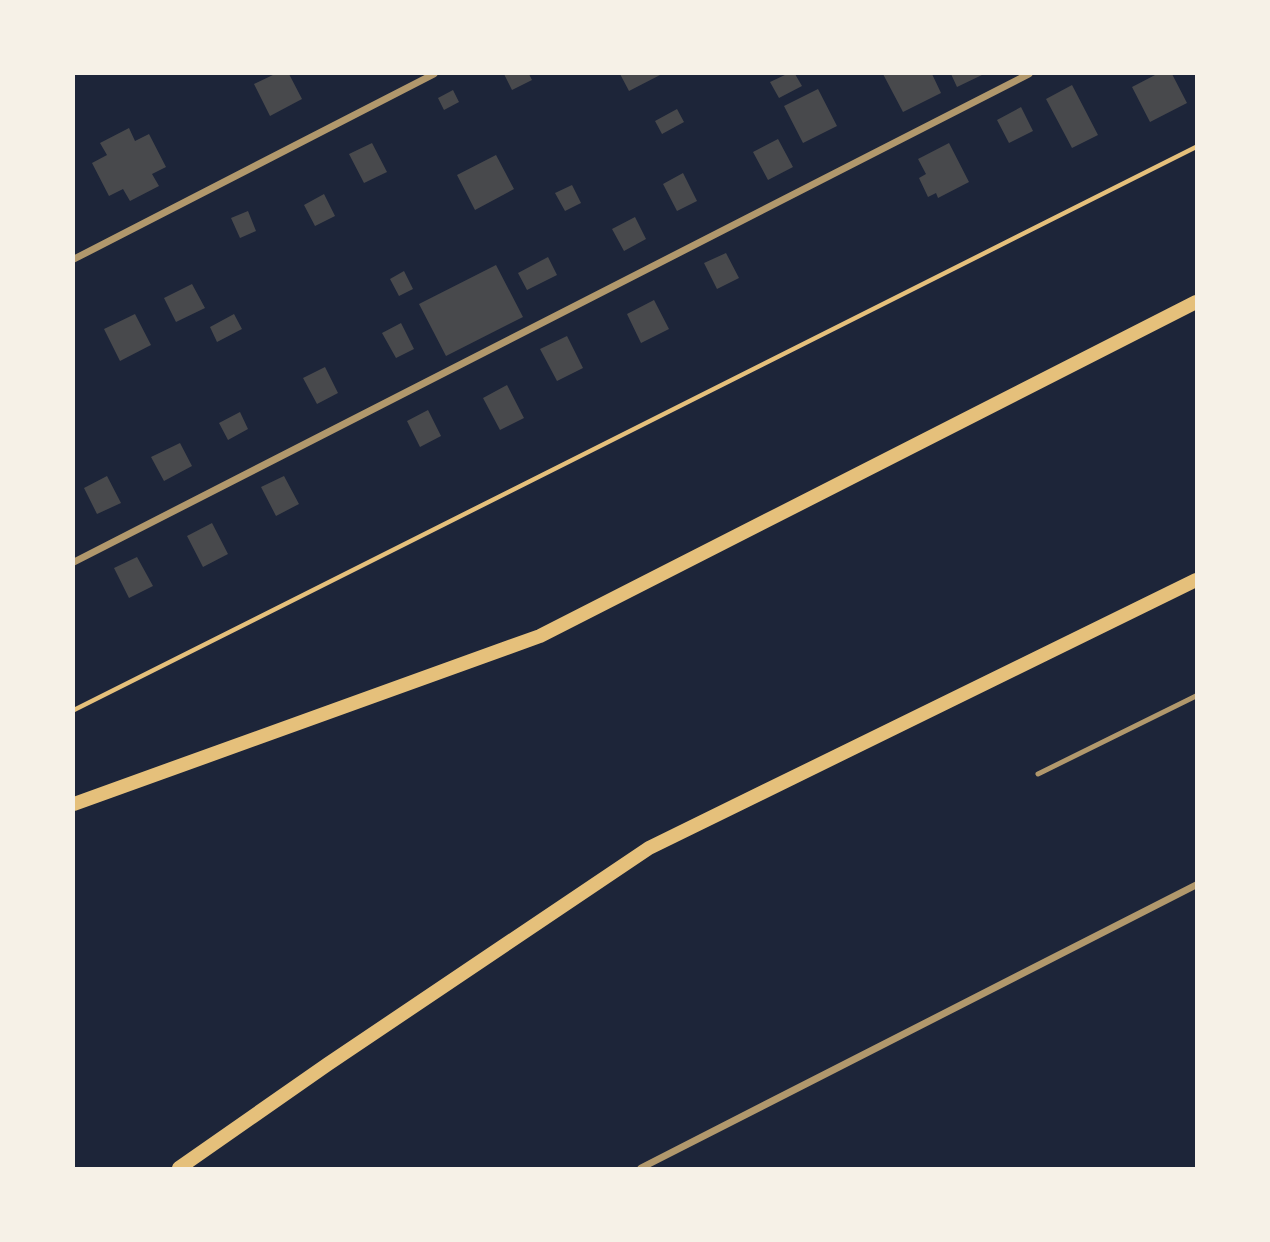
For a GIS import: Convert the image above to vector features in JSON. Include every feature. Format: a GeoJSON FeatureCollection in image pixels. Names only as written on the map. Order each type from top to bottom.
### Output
{"type":"FeatureCollection","features":[{"type":"Feature","properties":{"kind":"main road"},"geometry":{"type":"LineString","coordinates":[[74,804],[540,636],[1196,302]]}},
{"type":"Feature","properties":{"kind":"main road"},"geometry":{"type":"LineString","coordinates":[[179,1168],[328,1063],[649,848],[1196,579]]}},
{"type":"Feature","properties":{"kind":"street"},"geometry":{"type":"LineString","coordinates":[[74,259],[434,74]]}},
{"type":"Feature","properties":{"kind":"street"},"geometry":{"type":"LineString","coordinates":[[74,562],[1029,74]]}},
{"type":"Feature","properties":{"kind":"street"},"geometry":{"type":"LineString","coordinates":[[641,1168],[1196,885]]}},
{"type":"Feature","properties":{"kind":"lane"},"geometry":{"type":"LineString","coordinates":[[1038,774],[1196,696]]}},
{"type":"Feature","properties":{"kind":"path"},"geometry":{"type":"LineString","coordinates":[[74,710],[1196,147]]}},
{"type":"Feature","properties":{"kind":"shaded area"},"geometry":{"type":"Polygon","coordinates":[[[74,74],[1196,74],[1196,1168],[74,1168],[74,74]]]}},
{"type":"Feature","properties":{"kind":"building"},"geometry":{"type":"Polygon","coordinates":[[[275,74],[289,74],[302,99],[270,116],[254,84],[275,74]]]}},
{"type":"Feature","properties":{"kind":"building"},"geometry":{"type":"Polygon","coordinates":[[[504,74],[529,74],[532,80],[512,90],[504,74]]]}},
{"type":"Feature","properties":{"kind":"building"},"geometry":{"type":"Polygon","coordinates":[[[620,74],[662,74],[629,91],[620,74]]]}},
{"type":"Feature","properties":{"kind":"building"},"geometry":{"type":"Polygon","coordinates":[[[787,74],[795,74],[802,86],[779,98],[770,82],[787,74]]]}},
{"type":"Feature","properties":{"kind":"building"},"geometry":{"type":"Polygon","coordinates":[[[883,74],[932,74],[941,93],[903,112],[883,74]]]}},
{"type":"Feature","properties":{"kind":"building"},"geometry":{"type":"Polygon","coordinates":[[[951,74],[984,74],[957,87],[951,74]]]}},
{"type":"Feature","properties":{"kind":"building"},"geometry":{"type":"Polygon","coordinates":[[[1157,74],[1172,74],[1187,103],[1150,122],[1132,87],[1157,74]]]}},
{"type":"Feature","properties":{"kind":"building"},"geometry":{"type":"Polygon","coordinates":[[[1072,85],[1098,135],[1072,148],[1046,99],[1072,85]]]}},
{"type":"Feature","properties":{"kind":"building"},"geometry":{"type":"Polygon","coordinates":[[[818,89],[837,126],[803,143],[784,106],[818,89]]]}},
{"type":"Feature","properties":{"kind":"building"},"geometry":{"type":"Polygon","coordinates":[[[453,90],[459,102],[444,110],[438,98],[453,90]]]}},
{"type":"Feature","properties":{"kind":"building"},"geometry":{"type":"Polygon","coordinates":[[[1021,107],[1033,131],[1009,143],[997,120],[1021,107]]]}},
{"type":"Feature","properties":{"kind":"building"},"geometry":{"type":"Polygon","coordinates":[[[677,109],[684,122],[662,134],[655,121],[677,109]]]}},
{"type":"Feature","properties":{"kind":"building"},"geometry":{"type":"Polygon","coordinates":[[[129,128],[135,141],[149,134],[166,167],[152,174],[159,186],[130,201],[123,189],[109,196],[92,163],[107,155],[100,143],[129,128]]]}},
{"type":"Feature","properties":{"kind":"building"},"geometry":{"type":"Polygon","coordinates":[[[778,139],[793,167],[768,180],[753,152],[778,139]]]}},
{"type":"Feature","properties":{"kind":"building"},"geometry":{"type":"Polygon","coordinates":[[[372,143],[387,172],[364,183],[349,154],[372,143]]]}},
{"type":"Feature","properties":{"kind":"building"},"geometry":{"type":"Polygon","coordinates":[[[949,143],[969,182],[938,198],[936,193],[928,197],[919,178],[926,174],[918,159],[949,143]]]}},
{"type":"Feature","properties":{"kind":"building"},"geometry":{"type":"Polygon","coordinates":[[[496,155],[514,189],[475,210],[457,175],[496,155]]]}},
{"type":"Feature","properties":{"kind":"building"},"geometry":{"type":"Polygon","coordinates":[[[683,173],[697,201],[677,211],[663,184],[683,173]]]}},
{"type":"Feature","properties":{"kind":"building"},"geometry":{"type":"Polygon","coordinates":[[[572,185],[581,203],[565,211],[555,193],[572,185]]]}},
{"type":"Feature","properties":{"kind":"building"},"geometry":{"type":"Polygon","coordinates":[[[324,194],[335,216],[315,226],[304,205],[324,194]]]}},
{"type":"Feature","properties":{"kind":"building"},"geometry":{"type":"Polygon","coordinates":[[[248,211],[256,231],[240,238],[231,218],[248,211]]]}},
{"type":"Feature","properties":{"kind":"building"},"geometry":{"type":"Polygon","coordinates":[[[635,217],[646,239],[624,251],[612,229],[635,217]]]}},
{"type":"Feature","properties":{"kind":"building"},"geometry":{"type":"Polygon","coordinates":[[[726,253],[739,278],[717,289],[704,263],[726,253]]]}},
{"type":"Feature","properties":{"kind":"building"},"geometry":{"type":"Polygon","coordinates":[[[548,257],[557,275],[527,290],[518,273],[548,257]]]}},
{"type":"Feature","properties":{"kind":"building"},"geometry":{"type":"Polygon","coordinates":[[[496,265],[523,317],[446,356],[419,304],[496,265]]]}},
{"type":"Feature","properties":{"kind":"building"},"geometry":{"type":"Polygon","coordinates":[[[404,271],[413,289],[399,296],[390,279],[404,271]]]}},
{"type":"Feature","properties":{"kind":"building"},"geometry":{"type":"Polygon","coordinates":[[[192,284],[205,308],[176,322],[164,298],[192,284]]]}},
{"type":"Feature","properties":{"kind":"building"},"geometry":{"type":"Polygon","coordinates":[[[654,300],[669,329],[641,343],[627,314],[654,300]]]}},
{"type":"Feature","properties":{"kind":"building"},"geometry":{"type":"Polygon","coordinates":[[[135,314],[151,345],[120,361],[104,329],[135,314]]]}},
{"type":"Feature","properties":{"kind":"building"},"geometry":{"type":"Polygon","coordinates":[[[234,314],[242,329],[217,342],[210,327],[234,314]]]}},
{"type":"Feature","properties":{"kind":"building"},"geometry":{"type":"Polygon","coordinates":[[[401,323],[414,349],[396,358],[382,333],[401,323]]]}},
{"type":"Feature","properties":{"kind":"building"},"geometry":{"type":"Polygon","coordinates":[[[567,336],[583,368],[557,381],[540,349],[567,336]]]}},
{"type":"Feature","properties":{"kind":"building"},"geometry":{"type":"Polygon","coordinates":[[[325,367],[338,393],[317,404],[303,378],[325,367]]]}},
{"type":"Feature","properties":{"kind":"building"},"geometry":{"type":"Polygon","coordinates":[[[507,385],[524,418],[500,430],[483,398],[507,385]]]}},
{"type":"Feature","properties":{"kind":"building"},"geometry":{"type":"Polygon","coordinates":[[[428,410],[441,436],[420,447],[407,421],[428,410]]]}},
{"type":"Feature","properties":{"kind":"building"},"geometry":{"type":"Polygon","coordinates":[[[240,412],[248,429],[228,440],[219,423],[240,412]]]}},
{"type":"Feature","properties":{"kind":"building"},"geometry":{"type":"Polygon","coordinates":[[[180,443],[192,466],[164,481],[151,457],[180,443]]]}},
{"type":"Feature","properties":{"kind":"building"},"geometry":{"type":"Polygon","coordinates":[[[107,476],[121,503],[97,514],[84,488],[107,476]]]}},
{"type":"Feature","properties":{"kind":"building"},"geometry":{"type":"Polygon","coordinates":[[[284,476],[299,504],[276,516],[261,487],[284,476]]]}},
{"type":"Feature","properties":{"kind":"building"},"geometry":{"type":"Polygon","coordinates":[[[212,523],[228,554],[203,567],[187,536],[212,523]]]}},
{"type":"Feature","properties":{"kind":"building"},"geometry":{"type":"Polygon","coordinates":[[[137,557],[153,586],[129,598],[114,568],[137,557]]]}}]}
